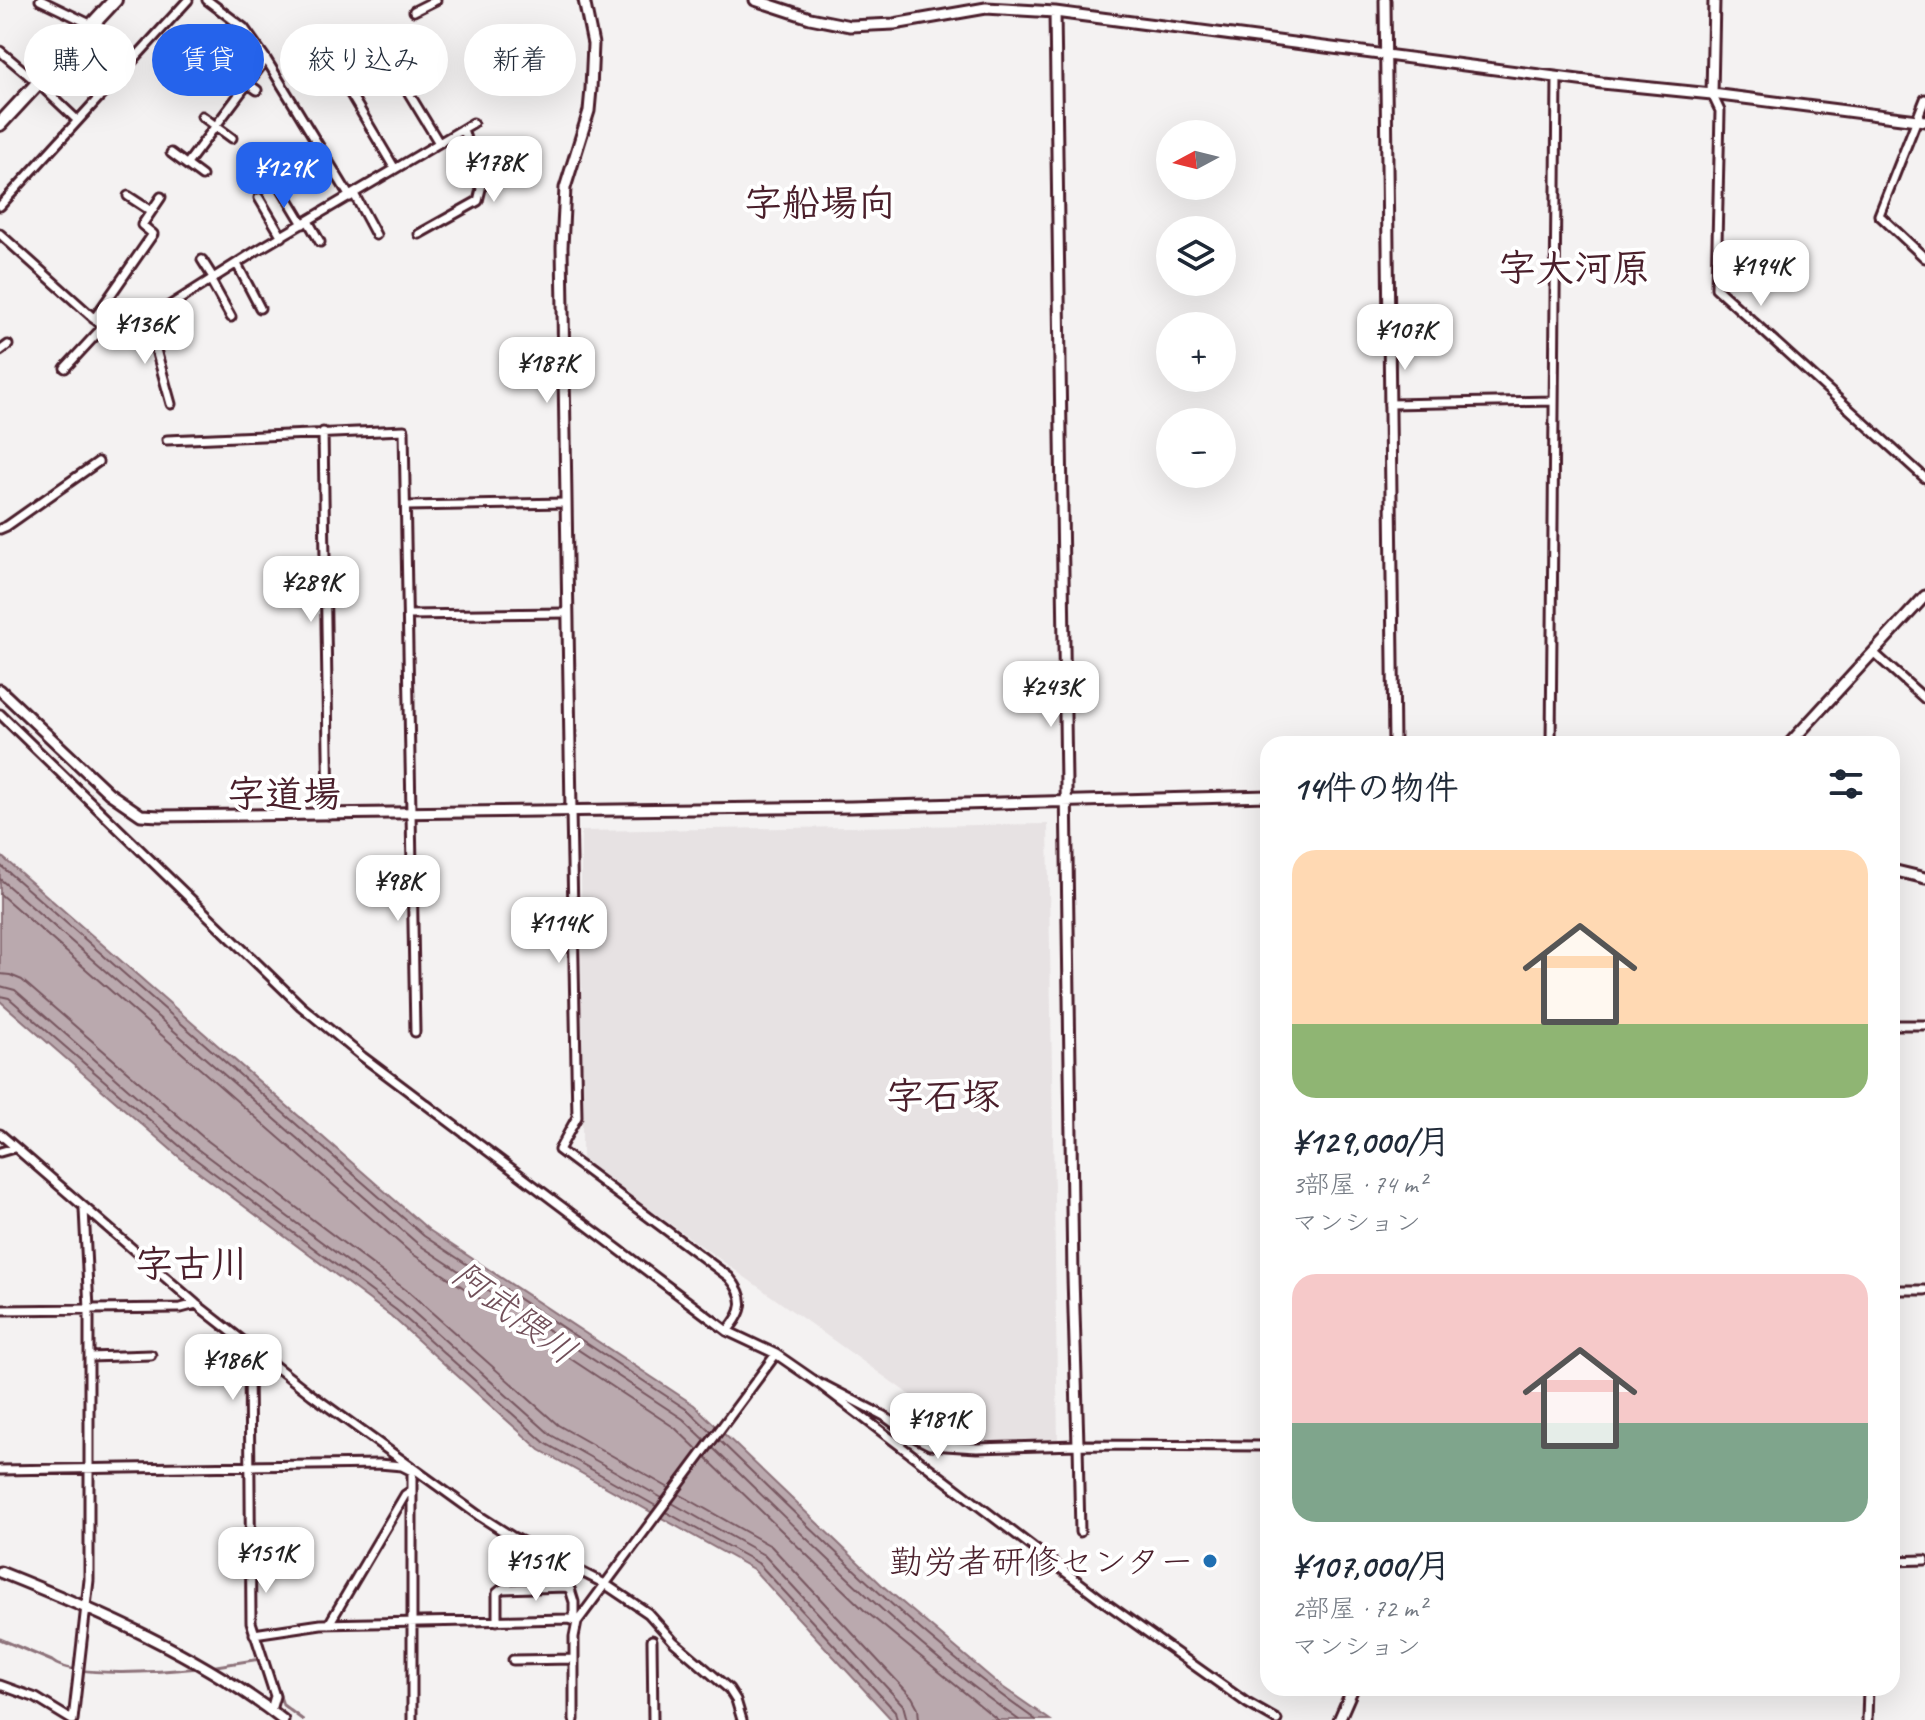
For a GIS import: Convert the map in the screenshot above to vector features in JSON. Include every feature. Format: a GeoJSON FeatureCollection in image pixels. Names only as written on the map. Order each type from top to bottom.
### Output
{"type":"FeatureCollection","features":[{"type":"Feature","properties":{"kind":"main road"},"geometry":{"type":"LineString","coordinates":[[93,24],[115,0]]}},
{"type":"Feature","properties":{"kind":"main road"},"geometry":{"type":"LineString","coordinates":[[0,124],[26,96]]}},
{"type":"Feature","properties":{"kind":"street"},"geometry":{"type":"LineString","coordinates":[[40,0],[90,24]]}},
{"type":"Feature","properties":{"kind":"street"},"geometry":{"type":"LineString","coordinates":[[0,206],[188,0]]}},
{"type":"Feature","properties":{"kind":"street"},"geometry":{"type":"LineString","coordinates":[[207,0],[244,28],[376,235]]}},
{"type":"Feature","properties":{"kind":"street"},"geometry":{"type":"LineString","coordinates":[[414,11],[436,0]]}},
{"type":"Feature","properties":{"kind":"street"},"geometry":{"type":"LineString","coordinates":[[584,0],[593,44],[589,111],[565,188],[563,210],[577,1117],[559,1150],[729,1277],[738,1288],[743,1302],[738,1318],[727,1331]]}},
{"type":"Feature","properties":{"kind":"street"},"geometry":{"type":"LineString","coordinates":[[755,0],[810,18],[850,26],[894,24],[986,8],[1055,12],[1920,120]]}},
{"type":"Feature","properties":{"kind":"street"},"geometry":{"type":"LineString","coordinates":[[1053,0],[1068,802],[1073,1277],[1080,1532]]}},
{"type":"Feature","properties":{"kind":"street"},"geometry":{"type":"LineString","coordinates":[[1385,0],[1394,736]]}},
{"type":"Feature","properties":{"kind":"street"},"geometry":{"type":"LineString","coordinates":[[1714,0],[1712,94],[1720,111],[1716,288],[1925,478]]}},
{"type":"Feature","properties":{"kind":"street"},"geometry":{"type":"LineString","coordinates":[[0,51],[24,71]]}},
{"type":"Feature","properties":{"kind":"street"},"geometry":{"type":"LineString","coordinates":[[1551,736],[1557,77]]}},
{"type":"Feature","properties":{"kind":"street"},"geometry":{"type":"LineString","coordinates":[[52,96],[77,120]]}},
{"type":"Feature","properties":{"kind":"street"},"geometry":{"type":"LineString","coordinates":[[187,164],[238,96]]}},
{"type":"Feature","properties":{"kind":"street"},"geometry":{"type":"LineString","coordinates":[[352,96],[395,169]]}},
{"type":"Feature","properties":{"kind":"street"},"geometry":{"type":"LineString","coordinates":[[411,96],[439,143]]}},
{"type":"Feature","properties":{"kind":"street"},"geometry":{"type":"LineString","coordinates":[[1925,99],[1920,120],[1879,215],[1925,258]]}},
{"type":"Feature","properties":{"kind":"street"},"geometry":{"type":"LineString","coordinates":[[202,116],[232,138]]}},
{"type":"Feature","properties":{"kind":"street"},"geometry":{"type":"LineString","coordinates":[[0,234],[117,339],[473,123]]}},
{"type":"Feature","properties":{"kind":"street"},"geometry":{"type":"LineString","coordinates":[[419,234],[480,197],[481,189],[463,129]]}},
{"type":"Feature","properties":{"kind":"street"},"geometry":{"type":"LineString","coordinates":[[171,153],[202,176]]}},
{"type":"Feature","properties":{"kind":"street"},"geometry":{"type":"LineString","coordinates":[[261,154],[320,242]]}},
{"type":"Feature","properties":{"kind":"street"},"geometry":{"type":"LineString","coordinates":[[128,196],[151,211]]}},
{"type":"Feature","properties":{"kind":"street"},"geometry":{"type":"LineString","coordinates":[[94,319],[153,234],[142,225],[161,197]]}},
{"type":"Feature","properties":{"kind":"street"},"geometry":{"type":"LineString","coordinates":[[259,198],[282,237]]}},
{"type":"Feature","properties":{"kind":"street"},"geometry":{"type":"LineString","coordinates":[[202,260],[231,317]]}},
{"type":"Feature","properties":{"kind":"street"},"geometry":{"type":"LineString","coordinates":[[237,264],[260,308]]}},
{"type":"Feature","properties":{"kind":"street"},"geometry":{"type":"LineString","coordinates":[[148,321],[171,404]]}},
{"type":"Feature","properties":{"kind":"street"},"geometry":{"type":"LineString","coordinates":[[65,368],[103,327]]}},
{"type":"Feature","properties":{"kind":"street"},"geometry":{"type":"LineString","coordinates":[[0,351],[8,345]]}},
{"type":"Feature","properties":{"kind":"street"},"geometry":{"type":"LineString","coordinates":[[1389,404],[1554,401]]}},
{"type":"Feature","properties":{"kind":"street"},"geometry":{"type":"LineString","coordinates":[[167,440],[404,430],[415,1032]]}},
{"type":"Feature","properties":{"kind":"street"},"geometry":{"type":"LineString","coordinates":[[323,432],[329,815]]}},
{"type":"Feature","properties":{"kind":"street"},"geometry":{"type":"LineString","coordinates":[[0,529],[98,462]]}},
{"type":"Feature","properties":{"kind":"street"},"geometry":{"type":"LineString","coordinates":[[406,506],[566,503]]}},
{"type":"Feature","properties":{"kind":"street"},"geometry":{"type":"LineString","coordinates":[[1796,736],[1925,596]]}},
{"type":"Feature","properties":{"kind":"street"},"geometry":{"type":"LineString","coordinates":[[408,615],[567,613]]}},
{"type":"Feature","properties":{"kind":"street"},"geometry":{"type":"LineString","coordinates":[[1874,653],[1925,699]]}},
{"type":"Feature","properties":{"kind":"street"},"geometry":{"type":"LineString","coordinates":[[0,690],[109,793],[141,815],[571,811],[1260,796]]}},
{"type":"Feature","properties":{"kind":"street"},"geometry":{"type":"LineString","coordinates":[[0,714],[301,1006],[363,1057],[727,1331],[776,1354],[818,1383],[1106,1603],[1247,1703],[1277,1720]]}},
{"type":"Feature","properties":{"kind":"street"},"geometry":{"type":"LineString","coordinates":[[1900,872],[1925,878]]}},
{"type":"Feature","properties":{"kind":"street"},"geometry":{"type":"LineString","coordinates":[[1900,1025],[1925,1025]]}},
{"type":"Feature","properties":{"kind":"street"},"geometry":{"type":"LineString","coordinates":[[0,1134],[196,1304],[412,1469],[511,1536],[605,1584],[648,1613],[674,1642],[729,1689],[742,1720]]}},
{"type":"Feature","properties":{"kind":"street"},"geometry":{"type":"LineString","coordinates":[[0,1152],[14,1148]]}},
{"type":"Feature","properties":{"kind":"street"},"geometry":{"type":"LineString","coordinates":[[0,1685],[36,1698],[72,1720],[89,1580],[89,1309],[84,1209]]}},
{"type":"Feature","properties":{"kind":"street"},"geometry":{"type":"LineString","coordinates":[[1900,1290],[1925,1290]]}},
{"type":"Feature","properties":{"kind":"street"},"geometry":{"type":"LineString","coordinates":[[0,1310],[181,1308],[196,1304]]}},
{"type":"Feature","properties":{"kind":"street"},"geometry":{"type":"LineString","coordinates":[[241,1340],[249,1359],[251,1622],[275,1696],[271,1710]]}},
{"type":"Feature","properties":{"kind":"street"},"geometry":{"type":"LineString","coordinates":[[576,1621],[614,1575],[776,1354]]}},
{"type":"Feature","properties":{"kind":"street"},"geometry":{"type":"LineString","coordinates":[[89,1357],[151,1355]]}},
{"type":"Feature","properties":{"kind":"street"},"geometry":{"type":"LineString","coordinates":[[818,1383],[834,1389],[930,1445],[977,1448],[1260,1446]]}},
{"type":"Feature","properties":{"kind":"street"},"geometry":{"type":"LineString","coordinates":[[0,1470],[379,1464],[412,1469]]}},
{"type":"Feature","properties":{"kind":"street"},"geometry":{"type":"LineString","coordinates":[[412,1469],[412,1720]]}},
{"type":"Feature","properties":{"kind":"street"},"geometry":{"type":"LineString","coordinates":[[329,1624],[405,1495],[411,1491]]}},
{"type":"Feature","properties":{"kind":"street"},"geometry":{"type":"LineString","coordinates":[[1900,1561],[1925,1560]]}},
{"type":"Feature","properties":{"kind":"street"},"geometry":{"type":"LineString","coordinates":[[0,1572],[166,1647],[283,1720]]}},
{"type":"Feature","properties":{"kind":"street"},"geometry":{"type":"LineString","coordinates":[[497,1621],[497,1593],[502,1589],[570,1589],[576,1621],[574,1720]]}},
{"type":"Feature","properties":{"kind":"street"},"geometry":{"type":"LineString","coordinates":[[254,1634],[329,1624],[576,1621]]}},
{"type":"Feature","properties":{"kind":"street"},"geometry":{"type":"LineString","coordinates":[[652,1640],[653,1720]]}},
{"type":"Feature","properties":{"kind":"street"},"geometry":{"type":"LineString","coordinates":[[513,1660],[574,1659]]}},
{"type":"Feature","properties":{"kind":"street"},"geometry":{"type":"LineString","coordinates":[[1339,1720],[1350,1696]]}},
{"type":"Feature","properties":{"kind":"street"},"geometry":{"type":"LineString","coordinates":[[1867,1720],[1868,1696]]}},
{"type":"Feature","properties":{"kind":"shaded area"},"geometry":{"type":"Polygon","coordinates":[[[1048,824],[1058,1442],[976,1442],[582,1161],[581,831],[1048,824]]]}},
{"type":"Feature","properties":{"kind":"water","name":"阿武隈川"},"geometry":{"type":"Polygon","coordinates":[[[0,855],[429,1230],[694,1405],[884,1587],[1001,1686],[1050,1720],[892,1720],[753,1569],[540,1450],[391,1316],[185,1162],[0,1001],[0,855]]]}},
{"type":"Feature","properties":{"kind":"waterway"},"geometry":{"type":"LineString","coordinates":[[0,1639],[63,1667],[79,1670],[122,1672],[199,1668]]}},
{"type":"Feature","properties":{"kind":"waterway"},"geometry":{"type":"LineString","coordinates":[[210,1667],[267,1658],[283,1705],[303,1720]]}},
{"type":"Feature","properties":{"kind":"place","name":"勤労者研修センター"},"geometry":{"type":"Point","coordinates":[1210,1561]}},
{"type":"Feature","properties":{"kind":"district","name":"字船場向"},"geometry":{"type":"Point","coordinates":[820,203]}},
{"type":"Feature","properties":{"kind":"district","name":"字大河原"},"geometry":{"type":"Point","coordinates":[1574,268]}},
{"type":"Feature","properties":{"kind":"district","name":"字道場"},"geometry":{"type":"Point","coordinates":[284,794]}},
{"type":"Feature","properties":{"kind":"district","name":"字石塚"},"geometry":{"type":"Point","coordinates":[943,1096]}},
{"type":"Feature","properties":{"kind":"district","name":"字古川"},"geometry":{"type":"Point","coordinates":[192,1264]}}]}
